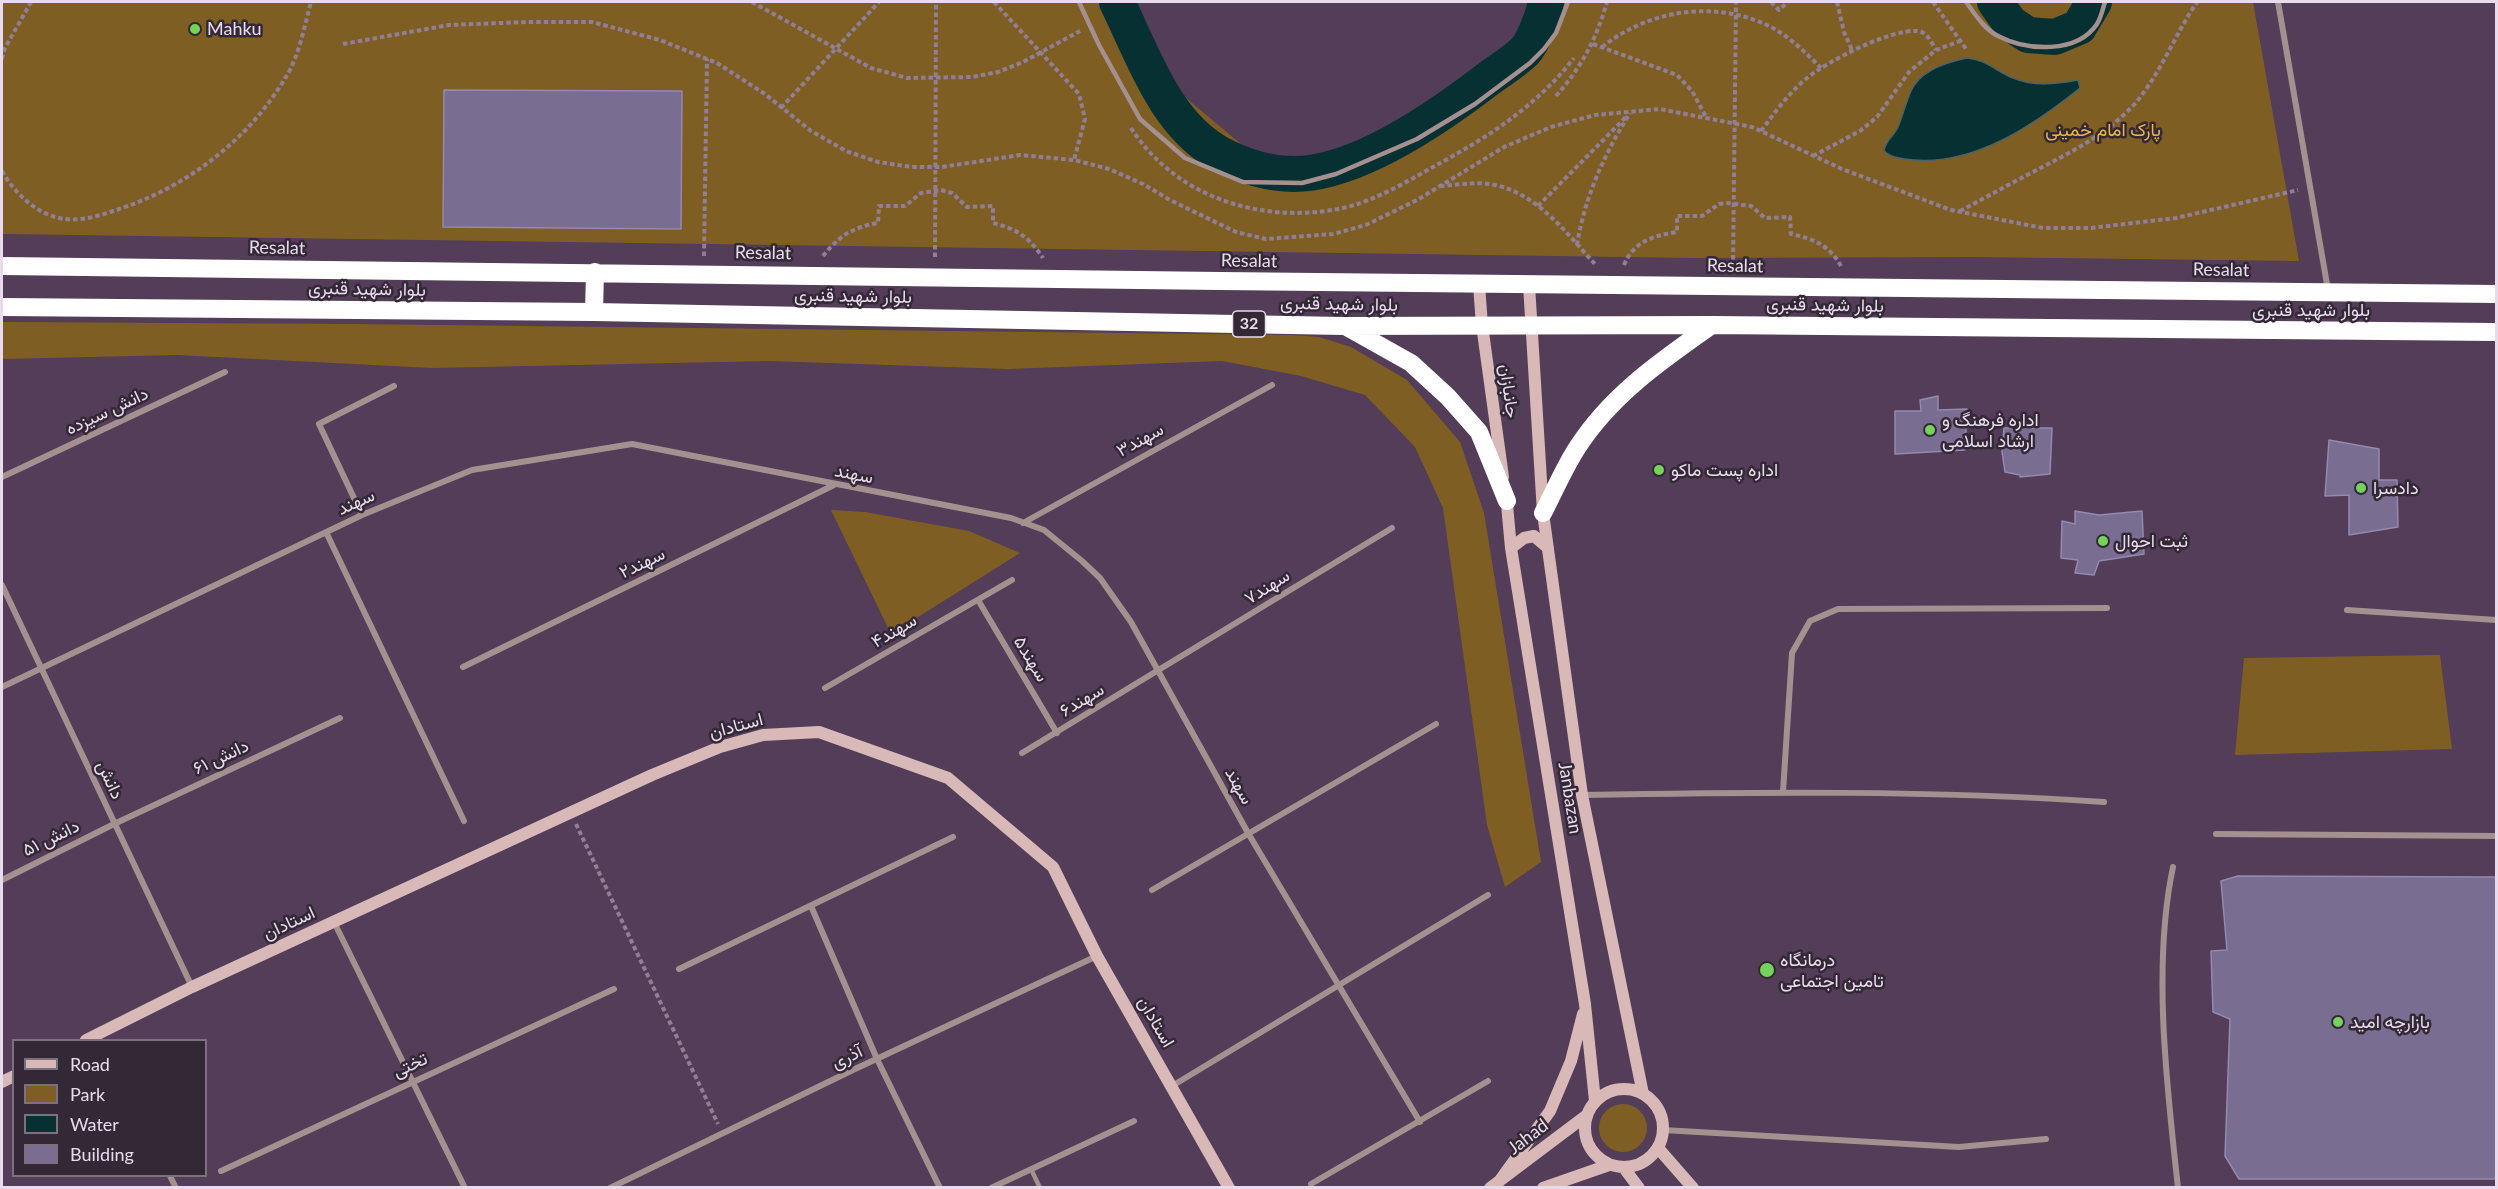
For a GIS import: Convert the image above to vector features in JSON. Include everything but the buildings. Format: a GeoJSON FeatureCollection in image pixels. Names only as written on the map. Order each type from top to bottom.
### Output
{"type":"FeatureCollection","features":[{"type":"Feature","properties":{"kind":"highway","name":"Resalat"},"geometry":{"type":"LineString","coordinates":[[2,266],[1479,285],[2496,294]]}},
{"type":"Feature","properties":{"kind":"highway"},"geometry":{"type":"LineString","coordinates":[[594,312],[595,272]]}},
{"type":"Feature","properties":{"kind":"highway","name":"بلوار شهید قنبری"},"geometry":{"type":"LineString","coordinates":[[2,307],[594,312],[1343,326],[1712,325],[2496,332]]}},
{"type":"Feature","properties":{"kind":"highway"},"geometry":{"type":"LineString","coordinates":[[1543,513],[1577,448],[1610,406],[1652,366],[1712,325]]}},
{"type":"Feature","properties":{"kind":"highway"},"geometry":{"type":"LineString","coordinates":[[1343,326],[1411,363],[1448,397],[1479,432],[1507,501]]}},
{"type":"Feature","properties":{"kind":"main road","name":"جانبازان"},"geometry":{"type":"LineString","coordinates":[[1479,285],[1482,325],[1507,501]]}},
{"type":"Feature","properties":{"kind":"main road","name":"Janbazan"},"geometry":{"type":"LineString","coordinates":[[1529,285],[1543,513],[1582,795],[1643,1094]]}},
{"type":"Feature","properties":{"kind":"main road","name":"Janbazan"},"geometry":{"type":"LineString","coordinates":[[1507,501],[1511,549],[1585,1004],[1595,1101]]}},
{"type":"Feature","properties":{"kind":"main road"},"geometry":{"type":"LineString","coordinates":[[1511,549],[1524,538],[1534,536],[1548,548]]}},
{"type":"Feature","properties":{"kind":"main road","name":"استادان"},"geometry":{"type":"LineString","coordinates":[[101,1037],[192,987],[569,812],[720,747],[763,735],[819,732],[948,778],[1053,867],[1097,956],[1228,1188]]}},
{"type":"Feature","properties":{"kind":"main road"},"geometry":{"type":"LineString","coordinates":[[1494,1185],[1550,1111],[1571,1061],[1585,1004]]}},
{"type":"Feature","properties":{"kind":"main road"},"geometry":{"type":"LineString","coordinates":[[1623,1089],[1643,1094],[1654,1103],[1661,1116],[1663,1130],[1658,1148],[1643,1162],[1624,1168],[1609,1165],[1593,1153],[1588,1144],[1584,1125],[1587,1115],[1595,1101],[1603,1095],[1623,1089]]}},
{"type":"Feature","properties":{"kind":"main road","name":"Jahad"},"geometry":{"type":"LineString","coordinates":[[1494,1185],[1587,1115]]}},
{"type":"Feature","properties":{"kind":"main road"},"geometry":{"type":"LineString","coordinates":[[1658,1148],[1693,1188]]}},
{"type":"Feature","properties":{"kind":"main road"},"geometry":{"type":"LineString","coordinates":[[1543,1188],[1609,1165]]}},
{"type":"Feature","properties":{"kind":"main road"},"geometry":{"type":"LineString","coordinates":[[1624,1168],[1640,1188]]}},
{"type":"Feature","properties":{"kind":"street"},"geometry":{"type":"LineString","coordinates":[[2278,2],[2329,293]]}},
{"type":"Feature","properties":{"kind":"street","name":"دانش سیزده"},"geometry":{"type":"LineString","coordinates":[[2,477],[225,372]]}},
{"type":"Feature","properties":{"kind":"street","name":"سهند۳"},"geometry":{"type":"LineString","coordinates":[[1023,523],[1272,385]]}},
{"type":"Feature","properties":{"kind":"street"},"geometry":{"type":"LineString","coordinates":[[362,515],[319,424],[394,386]]}},
{"type":"Feature","properties":{"kind":"street","name":"سهند"},"geometry":{"type":"LineString","coordinates":[[2,687],[362,515],[472,470],[632,444],[1011,518],[1044,530],[1100,578],[1131,622],[1248,833],[1420,1122]]}},
{"type":"Feature","properties":{"kind":"street","name":"سهند۲"},"geometry":{"type":"LineString","coordinates":[[463,667],[834,485]]}},
{"type":"Feature","properties":{"kind":"street","name":"سهند۷"},"geometry":{"type":"LineString","coordinates":[[1158,672],[1392,528]]}},
{"type":"Feature","properties":{"kind":"street"},"geometry":{"type":"LineString","coordinates":[[326,532],[464,821]]}},
{"type":"Feature","properties":{"kind":"street","name":"سهند۴"},"geometry":{"type":"LineString","coordinates":[[825,688],[1012,580]]}},
{"type":"Feature","properties":{"kind":"street","name":"دانش"},"geometry":{"type":"LineString","coordinates":[[2,585],[192,987]]}},
{"type":"Feature","properties":{"kind":"street","name":"سهند۵"},"geometry":{"type":"LineString","coordinates":[[978,600],[1057,733]]}},
{"type":"Feature","properties":{"kind":"street"},"geometry":{"type":"LineString","coordinates":[[1783,792],[1792,653],[1810,621],[1838,609],[2107,608]]}},
{"type":"Feature","properties":{"kind":"street"},"geometry":{"type":"LineString","coordinates":[[2347,610],[2496,620]]}},
{"type":"Feature","properties":{"kind":"street","name":"سهند۶"},"geometry":{"type":"LineString","coordinates":[[1022,753],[1158,672]]}},
{"type":"Feature","properties":{"kind":"street","name":"دانش ۶۱"},"geometry":{"type":"LineString","coordinates":[[114,824],[340,718]]}},
{"type":"Feature","properties":{"kind":"street"},"geometry":{"type":"LineString","coordinates":[[1152,890],[1436,724]]}},
{"type":"Feature","properties":{"kind":"street"},"geometry":{"type":"LineString","coordinates":[[1582,795],[1783,792],[2034,797],[2104,802]]}},
{"type":"Feature","properties":{"kind":"street","name":"دانش ۵۱"},"geometry":{"type":"LineString","coordinates":[[2,880],[114,824]]}},
{"type":"Feature","properties":{"kind":"street"},"geometry":{"type":"LineString","coordinates":[[2216,834],[2496,836]]}},
{"type":"Feature","properties":{"kind":"street"},"geometry":{"type":"LineString","coordinates":[[679,969],[953,837]]}},
{"type":"Feature","properties":{"kind":"street"},"geometry":{"type":"LineString","coordinates":[[2173,867],[2165,903],[2164,1007],[2168,1094],[2178,1188]]}},
{"type":"Feature","properties":{"kind":"street"},"geometry":{"type":"LineString","coordinates":[[1172,1086],[1488,895]]}},
{"type":"Feature","properties":{"kind":"street"},"geometry":{"type":"LineString","coordinates":[[811,906],[877,1059],[940,1188]]}},
{"type":"Feature","properties":{"kind":"street"},"geometry":{"type":"LineString","coordinates":[[334,922],[465,1188]]}},
{"type":"Feature","properties":{"kind":"street","name":"آذری"},"geometry":{"type":"LineString","coordinates":[[610,1188],[1097,956]]}},
{"type":"Feature","properties":{"kind":"street","name":"تختی"},"geometry":{"type":"LineString","coordinates":[[221,1171],[614,989]]}},
{"type":"Feature","properties":{"kind":"street"},"geometry":{"type":"LineString","coordinates":[[1311,1185],[1488,1082]]}},
{"type":"Feature","properties":{"kind":"street"},"geometry":{"type":"LineString","coordinates":[[991,1188],[1134,1121]]}},
{"type":"Feature","properties":{"kind":"street"},"geometry":{"type":"LineString","coordinates":[[1663,1130],[1959,1147],[2046,1138]]}},
{"type":"Feature","properties":{"kind":"lane"},"geometry":{"type":"LineString","coordinates":[[1079,2],[1099,45],[1140,119],[1185,158],[1243,182],[1302,183],[1336,174],[1417,139],[1475,105],[1530,63],[1544,48],[1556,33],[1568,2]]}},
{"type":"Feature","properties":{"kind":"lane"},"geometry":{"type":"LineString","coordinates":[[1966,2],[1983,24],[1998,36],[2050,49],[2077,41],[2097,24],[2105,2]]}},
{"type":"Feature","properties":{"kind":"lane"},"geometry":{"type":"LineString","coordinates":[[1031,1169],[1040,1188]]}},
{"type":"Feature","properties":{"kind":"path"},"geometry":{"type":"LineString","coordinates":[[2,59],[5,48],[31,2]]}},
{"type":"Feature","properties":{"kind":"path"},"geometry":{"type":"LineString","coordinates":[[2,171],[12,190],[37,208],[64,219],[95,217],[166,190],[215,158],[256,118],[288,74],[311,2]]}},
{"type":"Feature","properties":{"kind":"path"},"geometry":{"type":"LineString","coordinates":[[752,2],[871,68],[907,78],[972,77],[998,72],[1080,31]]}},
{"type":"Feature","properties":{"kind":"path"},"geometry":{"type":"LineString","coordinates":[[781,108],[879,2]]}},
{"type":"Feature","properties":{"kind":"path"},"geometry":{"type":"LineString","coordinates":[[935,257],[936,2]]}},
{"type":"Feature","properties":{"kind":"path"},"geometry":{"type":"LineString","coordinates":[[994,2],[1079,94],[1085,119],[1074,160]]}},
{"type":"Feature","properties":{"kind":"path"},"geometry":{"type":"LineString","coordinates":[[1556,96],[1579,69],[1593,44],[1607,2]]}},
{"type":"Feature","properties":{"kind":"path"},"geometry":{"type":"LineString","coordinates":[[1733,267],[1736,2]]}},
{"type":"Feature","properties":{"kind":"path"},"geometry":{"type":"LineString","coordinates":[[1771,2],[1779,10],[1788,2]]}},
{"type":"Feature","properties":{"kind":"path"},"geometry":{"type":"LineString","coordinates":[[1837,2],[1844,32],[1852,50]]}},
{"type":"Feature","properties":{"kind":"path"},"geometry":{"type":"LineString","coordinates":[[1933,2],[1966,49]]}},
{"type":"Feature","properties":{"kind":"path"},"geometry":{"type":"LineString","coordinates":[[1959,211],[2073,152],[2109,129],[2153,79],[2165,54],[2197,2]]}},
{"type":"Feature","properties":{"kind":"path"},"geometry":{"type":"LineString","coordinates":[[1602,47],[1627,29],[1659,16],[1683,12],[1726,11],[1769,26],[1791,40],[1821,68]]}},
{"type":"Feature","properties":{"kind":"path"},"geometry":{"type":"LineString","coordinates":[[343,44],[449,25],[592,22],[660,40],[707,59],[765,94],[810,131],[846,151],[878,162],[912,167],[936,167],[1020,154],[1074,160],[1109,169],[1236,232],[1266,239],[1333,234],[1366,225],[1419,199],[1504,147],[1551,127],[1595,115],[1660,109],[1735,123],[1761,131],[1813,156],[1882,184],[1959,211],[2043,228],[2091,228],[2176,218],[2310,186]]}},
{"type":"Feature","properties":{"kind":"path"},"geometry":{"type":"LineString","coordinates":[[1077,23],[1085,41]]}},
{"type":"Feature","properties":{"kind":"path"},"geometry":{"type":"LineString","coordinates":[[1761,131],[1792,91],[1821,68],[1852,50],[1918,31],[1926,34],[1936,50]]}},
{"type":"Feature","properties":{"kind":"path"},"geometry":{"type":"LineString","coordinates":[[1813,156],[1860,131],[1876,117],[1909,72],[1936,50],[1960,41]]}},
{"type":"Feature","properties":{"kind":"path"},"geometry":{"type":"LineString","coordinates":[[1593,44],[1677,75],[1692,91],[1706,117]]}},
{"type":"Feature","properties":{"kind":"path"},"geometry":{"type":"LineString","coordinates":[[1127,122],[1139,141],[1164,167],[1192,188],[1244,208],[1274,213],[1310,213],[1345,207],[1394,188],[1487,137],[1554,83],[1574,58]]}},
{"type":"Feature","properties":{"kind":"path"},"geometry":{"type":"LineString","coordinates":[[704,274],[707,59]]}},
{"type":"Feature","properties":{"kind":"path"},"geometry":{"type":"LineString","coordinates":[[1538,206],[1631,112]]}},
{"type":"Feature","properties":{"kind":"path"},"geometry":{"type":"LineString","coordinates":[[1577,245],[1586,201],[1594,180],[1611,144],[1631,112]]}},
{"type":"Feature","properties":{"kind":"path"},"geometry":{"type":"LineString","coordinates":[[1440,186],[1494,184],[1514,190],[1538,206],[1595,264]]}},
{"type":"Feature","properties":{"kind":"path"},"geometry":{"type":"LineString","coordinates":[[823,256],[843,234],[854,228],[878,224],[879,206],[905,206],[921,193],[936,190],[951,193],[968,207],[993,206],[993,224],[1023,234],[1043,258]]}},
{"type":"Feature","properties":{"kind":"path"},"geometry":{"type":"LineString","coordinates":[[1624,265],[1629,253],[1637,244],[1677,232],[1677,216],[1702,216],[1719,204],[1734,203],[1751,206],[1765,218],[1790,217],[1791,234],[1819,242],[1834,253],[1841,266]]}},
{"type":"Feature","properties":{"kind":"path"},"geometry":{"type":"LineString","coordinates":[[569,812],[722,1133]]}},
{"type":"Feature","properties":{"kind":"green space","name":"پارک امام خمینی"},"geometry":{"type":"Polygon","coordinates":[[[2,2],[1105,2],[1161,77],[1279,176],[1437,123],[1507,78],[1532,2],[2253,2],[2299,261],[1973,257],[1696,258],[2,234],[2,2]]]}},
{"type":"Feature","properties":{"kind":"green space"},"geometry":{"type":"Polygon","coordinates":[[[2,322],[1292,335],[1319,337],[1351,347],[1407,380],[1460,442],[1484,513],[1541,862],[1505,887],[1487,825],[1443,508],[1415,447],[1365,395],[1301,376],[1222,361],[1008,369],[769,361],[432,368],[177,355],[2,359],[2,322]]]}},
{"type":"Feature","properties":{"kind":"green space"},"geometry":{"type":"Polygon","coordinates":[[[831,510],[865,512],[969,531],[1020,553],[891,634],[831,510]]]}},
{"type":"Feature","properties":{"kind":"green space"},"geometry":{"type":"Polygon","coordinates":[[[2440,655],[2452,749],[2235,755],[2244,658],[2440,655]]]}},
{"type":"Feature","properties":{"kind":"green space"},"geometry":{"type":"Polygon","coordinates":[[[1618,1104],[1628,1104],[1640,1111],[1647,1123],[1647,1133],[1640,1145],[1628,1152],[1618,1152],[1603,1141],[1599,1133],[1599,1123],[1610,1108],[1618,1104]]]}},
{"type":"Feature","properties":{"kind":"water"},"geometry":{"type":"Polygon","coordinates":[[[1967,58],[1986,63],[2021,81],[2046,84],[2078,80],[2080,88],[2024,128],[1982,149],[1937,160],[1902,159],[1884,151],[1898,127],[1915,84],[1927,72],[1935,68],[1967,58]]]}},
{"type":"Feature","properties":{"kind":"waterway"},"geometry":{"type":"LineString","coordinates":[[1117,2],[1158,87],[1184,125],[1220,154],[1247,166],[1284,174],[1318,171],[1344,164],[1370,154],[1422,125],[1525,51],[1538,28],[1546,2]]}},
{"type":"Feature","properties":{"kind":"waterway"},"geometry":{"type":"LineString","coordinates":[[1995,2],[2010,23],[2028,35],[2055,37],[2079,27],[2094,2]]}},
{"type":"Feature","properties":{"kind":"place","name":"Mahku"},"geometry":{"type":"Point","coordinates":[195,29]}},
{"type":"Feature","properties":{"kind":"place","name":"اداره فرهنگ و ارشاد اسلامی"},"geometry":{"type":"Point","coordinates":[1930,430]}},
{"type":"Feature","properties":{"kind":"place","name":"اداره پست ماکو"},"geometry":{"type":"Point","coordinates":[1659,470]}},
{"type":"Feature","properties":{"kind":"place","name":"دادسرا"},"geometry":{"type":"Point","coordinates":[2361,488]}},
{"type":"Feature","properties":{"kind":"place","name":"ثبت احوال"},"geometry":{"type":"Point","coordinates":[2103,541]}},
{"type":"Feature","properties":{"kind":"place","name":"درمانگاه تامین اجتماعی"},"geometry":{"type":"Point","coordinates":[1767,970]}},
{"type":"Feature","properties":{"kind":"place","name":"بازارچه امید"},"geometry":{"type":"Point","coordinates":[2338,1022]}}]}
